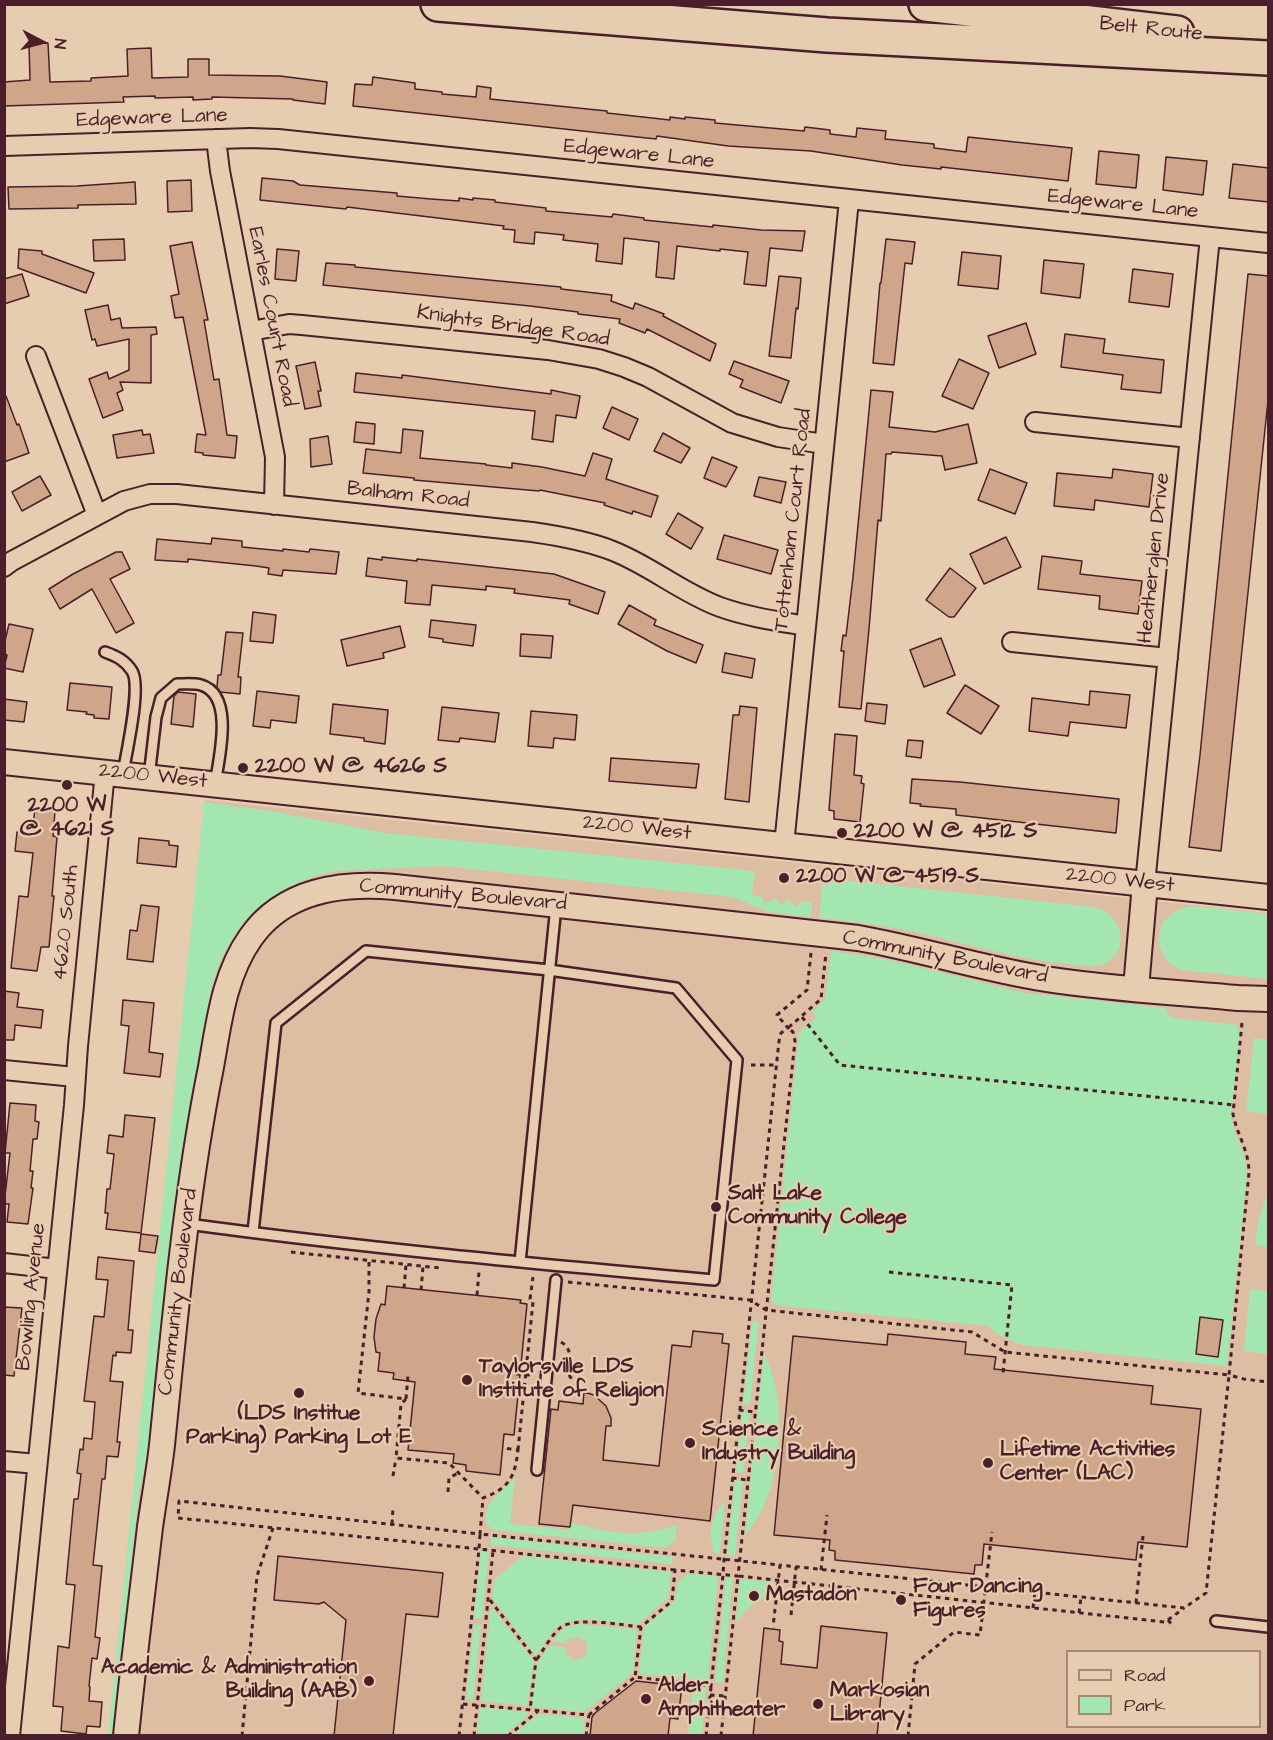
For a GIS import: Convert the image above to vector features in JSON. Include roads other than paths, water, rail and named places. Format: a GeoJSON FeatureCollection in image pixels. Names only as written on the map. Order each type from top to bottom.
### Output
{"type":"FeatureCollection","features":[{"type":"Feature","properties":{"kind":"highway"},"geometry":{"type":"LineString","coordinates":[[438,4],[826,35],[1269,58]]}},
{"type":"Feature","properties":{"kind":"highway","name":"Belt Route"},"geometry":{"type":"LineString","coordinates":[[926,4],[1269,43]]}},
{"type":"Feature","properties":{"kind":"street","name":"Earles Court Road"},"geometry":{"type":"LineString","coordinates":[[216,139],[275,457],[274,504]]}},
{"type":"Feature","properties":{"kind":"street","name":"Edgeware Lane"},"geometry":{"type":"LineString","coordinates":[[4,146],[278,139],[1269,243]]}},
{"type":"Feature","properties":{"kind":"street","name":"Tottenham Court Road"},"geometry":{"type":"LineString","coordinates":[[784,845],[849,200]]}},
{"type":"Feature","properties":{"kind":"street","name":"Heatherglen Drive"},"geometry":{"type":"LineString","coordinates":[[1145,884],[1210,237]]}},
{"type":"Feature","properties":{"kind":"street","name":"Knights Bridge Road"},"geometry":{"type":"LineString","coordinates":[[251,331],[276,326],[302,325],[548,350],[599,359],[648,377],[732,423],[778,437],[824,444]]}},
{"type":"Feature","properties":{"kind":"street"},"geometry":{"type":"LineString","coordinates":[[36,356],[97,515]]}},
{"type":"Feature","properties":{"kind":"street"},"geometry":{"type":"LineString","coordinates":[[1035,422],[1190,438]]}},
{"type":"Feature","properties":{"kind":"street","name":"Balham Road"},"geometry":{"type":"LineString","coordinates":[[4,567],[124,501],[150,494],[177,495],[532,532],[580,540],[614,551],[697,597],[720,607],[764,619],[806,626]]}},
{"type":"Feature","properties":{"kind":"street"},"geometry":{"type":"LineString","coordinates":[[1012,642],[1168,658]]}},
{"type":"Feature","properties":{"kind":"street","name":"2200 West"},"geometry":{"type":"LineString","coordinates":[[4,762],[1269,897]]}},
{"type":"Feature","properties":{"kind":"street","name":"4620 South"},"geometry":{"type":"LineString","coordinates":[[75,1077],[114,773]]}},
{"type":"Feature","properties":{"kind":"street"},"geometry":{"type":"LineString","coordinates":[[1136,988],[1145,884]]}},
{"type":"Feature","properties":{"kind":"street","name":"Community Boulevard"},"geometry":{"type":"LineString","coordinates":[[126,1736],[160,1457],[185,1223],[205,1096],[225,992],[235,963],[251,937],[275,912],[304,896],[330,889],[356,885],[395,887],[858,938],[1047,979],[1269,999]]}},
{"type":"Feature","properties":{"kind":"street"},"geometry":{"type":"LineString","coordinates":[[4,1070],[75,1077]]}},
{"type":"Feature","properties":{"kind":"street","name":"Bowling Avenue"},"geometry":{"type":"LineString","coordinates":[[10,1736],[11,1660],[37,1464],[75,1077]]}},
{"type":"Feature","properties":{"kind":"street"},"geometry":{"type":"LineString","coordinates":[[4,1263],[57,1269]]}},
{"type":"Feature","properties":{"kind":"street"},"geometry":{"type":"LineString","coordinates":[[4,1461],[37,1464]]}},
{"type":"Feature","properties":{"kind":"lane"},"geometry":{"type":"LineString","coordinates":[[105,652],[119,656],[132,671],[136,689],[114,773]]}},
{"type":"Feature","properties":{"kind":"lane"},"geometry":{"type":"LineString","coordinates":[[149,777],[156,717],[161,698],[177,684],[202,685],[218,697],[223,717],[215,784]]}},
{"type":"Feature","properties":{"kind":"lane"},"geometry":{"type":"LineString","coordinates":[[520,1262],[556,904]]}},
{"type":"Feature","properties":{"kind":"lane"},"geometry":{"type":"LineString","coordinates":[[185,1223],[253,1232],[520,1262],[714,1280],[737,1060],[676,988],[549,970],[366,951],[276,1023],[253,1232]]}},
{"type":"Feature","properties":{"kind":"lane"},"geometry":{"type":"LineString","coordinates":[[537,1470],[556,1280]]}},
{"type":"Feature","properties":{"kind":"lane"},"geometry":{"type":"LineString","coordinates":[[1216,1621],[1269,1627]]}},
{"type":"Feature","properties":{"kind":"place","name":"2200 W @ 4626 S"},"geometry":{"type":"Point","coordinates":[243,768]}},
{"type":"Feature","properties":{"kind":"place","name":"2200 W @ 4621 S"},"geometry":{"type":"Point","coordinates":[67,785]}},
{"type":"Feature","properties":{"kind":"place","name":"2200 W @ 4512 S"},"geometry":{"type":"Point","coordinates":[842,833]}},
{"type":"Feature","properties":{"kind":"place","name":"2200 W @ 4519 S"},"geometry":{"type":"Point","coordinates":[784,878]}},
{"type":"Feature","properties":{"kind":"place","name":"Salt Lake Community College"},"geometry":{"type":"Point","coordinates":[716,1207]}},
{"type":"Feature","properties":{"kind":"place","name":"Taylorsville LDS Institute of Religion"},"geometry":{"type":"Point","coordinates":[467,1380]}},
{"type":"Feature","properties":{"kind":"place","name":"(LDS Institue Parking) Parking Lot E"},"geometry":{"type":"Point","coordinates":[299,1393]}},
{"type":"Feature","properties":{"kind":"place","name":"Science & Industry Building"},"geometry":{"type":"Point","coordinates":[690,1443]}},
{"type":"Feature","properties":{"kind":"place","name":"Lifetime Activities Center (LAC)"},"geometry":{"type":"Point","coordinates":[988,1463]}},
{"type":"Feature","properties":{"kind":"place","name":"Mastadon"},"geometry":{"type":"Point","coordinates":[754,1596]}},
{"type":"Feature","properties":{"kind":"place","name":"Four Dancing Figures"},"geometry":{"type":"Point","coordinates":[901,1600]}},
{"type":"Feature","properties":{"kind":"place","name":"Academic & Administration Building (AAB)"},"geometry":{"type":"Point","coordinates":[369,1681]}},
{"type":"Feature","properties":{"kind":"place","name":"Alder Amphitheater"},"geometry":{"type":"Point","coordinates":[646,1699]}},
{"type":"Feature","properties":{"kind":"place","name":"Markosian Library"},"geometry":{"type":"Point","coordinates":[818,1704]}}]}
